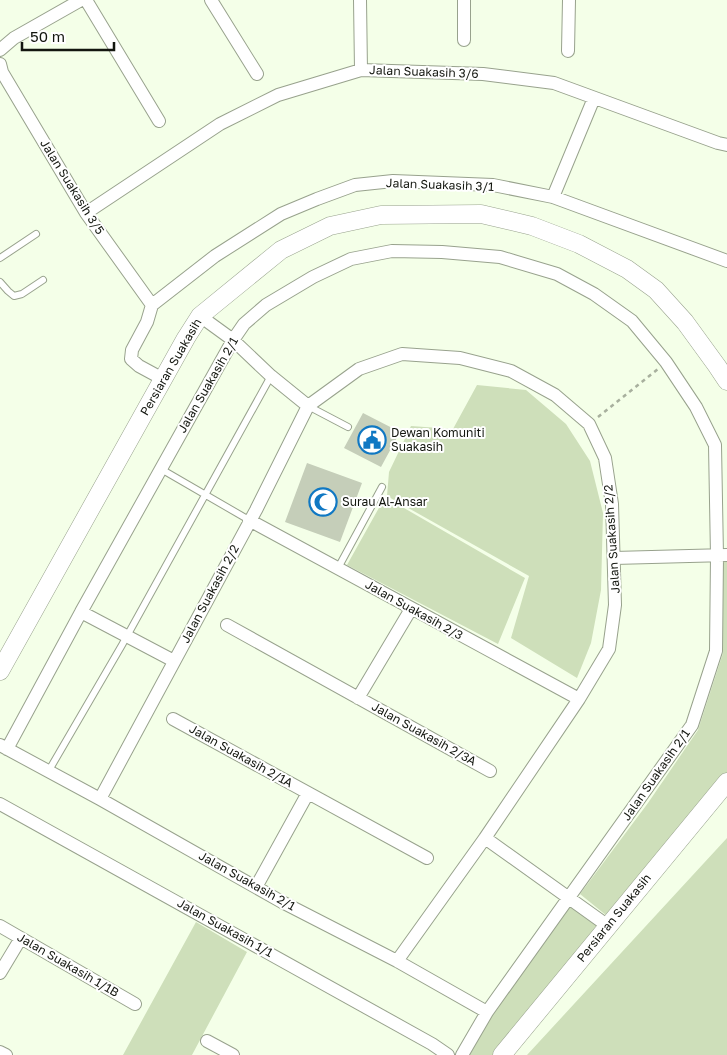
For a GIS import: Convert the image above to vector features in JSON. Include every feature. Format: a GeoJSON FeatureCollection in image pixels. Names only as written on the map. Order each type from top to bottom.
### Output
{"type":"FeatureCollection","features":[{"type":"Feature","properties":{"kind":"street"},"geometry":{"type":"LineString","coordinates":[[0,50],[14,38],[81,0]]}},
{"type":"Feature","properties":{"kind":"street"},"geometry":{"type":"LineString","coordinates":[[86,0],[159,121]]}},
{"type":"Feature","properties":{"kind":"street"},"geometry":{"type":"LineString","coordinates":[[211,0],[257,74]]}},
{"type":"Feature","properties":{"kind":"street"},"geometry":{"type":"LineString","coordinates":[[360,0],[361,70]]}},
{"type":"Feature","properties":{"kind":"street"},"geometry":{"type":"LineString","coordinates":[[464,0],[464,40]]}},
{"type":"Feature","properties":{"kind":"street"},"geometry":{"type":"LineString","coordinates":[[568,51],[569,0]]}},
{"type":"Feature","properties":{"kind":"street","name":"Jalan Suakasih 3/5"},"geometry":{"type":"LineString","coordinates":[[0,64],[2,72],[86,213],[152,305]]}},
{"type":"Feature","properties":{"kind":"street","name":"Jalan Suakasih 3/6"},"geometry":{"type":"LineString","coordinates":[[86,213],[220,124],[278,95],[361,70],[484,74],[554,83],[727,145]]}},
{"type":"Feature","properties":{"kind":"street"},"geometry":{"type":"LineString","coordinates":[[553,197],[594,98]]}},
{"type":"Feature","properties":{"kind":"street","name":"Jalan Suakasih 3/1"},"geometry":{"type":"LineString","coordinates":[[152,305],[215,256],[281,214],[317,198],[355,186],[393,181],[493,185],[553,197],[727,261]]}},
{"type":"Feature","properties":{"kind":"street","name":"Persiaran Suakasih"},"geometry":{"type":"LineString","coordinates":[[0,672],[200,316],[281,250],[330,226],[381,215],[481,214],[532,226],[579,244],[627,269],[656,290],[685,322],[727,381]]}},
{"type":"Feature","properties":{"kind":"street","name":"Jalan Suakasih 2/1"},"geometry":{"type":"LineString","coordinates":[[462,1055],[487,1012],[692,725],[716,652],[722,556],[715,445],[696,407],[666,362],[632,321],[594,294],[557,274],[500,257],[442,252],[392,251],[351,259],[313,277],[266,305],[244,324],[233,340],[82,612],[3,747],[256,887],[397,961],[487,1012]]}},
{"type":"Feature","properties":{"kind":"street"},"geometry":{"type":"LineString","coordinates":[[152,305],[147,322],[132,350],[131,359],[163,380]]}},
{"type":"Feature","properties":{"kind":"street"},"geometry":{"type":"LineString","coordinates":[[200,316],[233,340],[271,376],[308,406]]}},
{"type":"Feature","properties":{"kind":"street","name":"Jalan Suakasih 2/2"},"geometry":{"type":"LineString","coordinates":[[100,799],[256,510],[308,406],[359,368],[402,354],[460,358],[511,370],[555,395],[589,424],[604,458],[612,504],[616,605],[609,650],[579,699],[485,838],[397,961]]}},
{"type":"Feature","properties":{"kind":"street","name":"Jalan Suakasih 2/3"},"geometry":{"type":"LineString","coordinates":[[250,520],[579,699]]}},
{"type":"Feature","properties":{"kind":"street"},"geometry":{"type":"LineString","coordinates":[[614,558],[722,556]]}},
{"type":"Feature","properties":{"kind":"street","name":"Jalan Suakasih 2/3A"},"geometry":{"type":"LineString","coordinates":[[358,698],[411,609]]}},
{"type":"Feature","properties":{"kind":"street"},"geometry":{"type":"LineString","coordinates":[[82,612],[174,661]]}},
{"type":"Feature","properties":{"kind":"street","name":"Jalan Suakasih 2/3A"},"geometry":{"type":"LineString","coordinates":[[227,625],[490,771]]}},
{"type":"Feature","properties":{"kind":"street","name":"Jalan Suakasih 2/1A"},"geometry":{"type":"LineString","coordinates":[[173,719],[427,858]]}},
{"type":"Feature","properties":{"kind":"street","name":"Persiaran Suakasih"},"geometry":{"type":"LineString","coordinates":[[502,1055],[727,782]]}},
{"type":"Feature","properties":{"kind":"street","name":"Jalan Suakasih 2/1A"},"geometry":{"type":"LineString","coordinates":[[256,887],[308,793]]}},
{"type":"Feature","properties":{"kind":"street","name":"Jalan Suakasih 1/1"},"geometry":{"type":"LineString","coordinates":[[0,804],[432,1044],[448,1055]]}},
{"type":"Feature","properties":{"kind":"street"},"geometry":{"type":"LineString","coordinates":[[485,838],[608,926]]}},
{"type":"Feature","properties":{"kind":"street","name":"Jalan Suakasih 1/1B"},"geometry":{"type":"LineString","coordinates":[[0,926],[135,1004]]}},
{"type":"Feature","properties":{"kind":"street"},"geometry":{"type":"LineString","coordinates":[[0,973],[22,938]]}},
{"type":"Feature","properties":{"kind":"street"},"geometry":{"type":"LineString","coordinates":[[207,1041],[233,1055]]}},
{"type":"Feature","properties":{"kind":"street"},"geometry":{"type":"LineString","coordinates":[[0,1052],[6,1055]]}},
{"type":"Feature","properties":{"kind":"lane"},"geometry":{"type":"LineString","coordinates":[[0,258],[36,234]]}},
{"type":"Feature","properties":{"kind":"lane"},"geometry":{"type":"LineString","coordinates":[[0,282],[14,296],[22,294],[43,280]]}},
{"type":"Feature","properties":{"kind":"lane"},"geometry":{"type":"LineString","coordinates":[[48,772],[127,636],[271,376]]}},
{"type":"Feature","properties":{"kind":"lane"},"geometry":{"type":"LineString","coordinates":[[308,406],[348,426]]}},
{"type":"Feature","properties":{"kind":"lane"},"geometry":{"type":"LineString","coordinates":[[161,470],[250,520]]}},
{"type":"Feature","properties":{"kind":"lane"},"geometry":{"type":"LineString","coordinates":[[338,568],[382,487]]}},
{"type":"Feature","properties":{"kind":"path"},"geometry":{"type":"LineString","coordinates":[[589,424],[666,362]]}},
{"type":"Feature","properties":{"kind":"green space"},"geometry":{"type":"Polygon","coordinates":[[[477,385],[526,390],[566,424],[590,461],[603,513],[601,590],[591,643],[577,678],[511,638],[529,576],[387,496],[389,472],[411,426],[453,429],[477,385]]]}},
{"type":"Feature","properties":{"kind":"green space"},"geometry":{"type":"Polygon","coordinates":[[[385,497],[525,578],[498,644],[347,565],[385,497]]]}},
{"type":"Feature","properties":{"kind":"green space"},"geometry":{"type":"Polygon","coordinates":[[[721,560],[727,560],[727,773],[607,916],[580,894],[648,803],[698,730],[723,653],[721,560]]]}},
{"type":"Feature","properties":{"kind":"green space"},"geometry":{"type":"Polygon","coordinates":[[[727,838],[727,1055],[527,1055],[727,838]]]}},
{"type":"Feature","properties":{"kind":"green space"},"geometry":{"type":"Polygon","coordinates":[[[571,904],[600,927],[498,1055],[467,1055],[489,1016],[571,904]]]}},
{"type":"Feature","properties":{"kind":"green space"},"geometry":{"type":"Polygon","coordinates":[[[196,922],[247,952],[192,1055],[123,1055],[196,922]]]}},
{"type":"Feature","properties":{"kind":"building","name":"Dewan Komuniti Suakasih"},"geometry":{"type":"Polygon","coordinates":[[[363,413],[400,432],[381,467],[344,448],[363,413]]]}},
{"type":"Feature","properties":{"kind":"building","name":"Surau Al-Ansar"},"geometry":{"type":"Polygon","coordinates":[[[307,463],[362,483],[340,542],[285,522],[307,463]]]}},
{"type":"Feature","properties":{"kind":"place","name":"Dewan Komuniti Suakasih"},"geometry":{"type":"Point","coordinates":[372,440]}},
{"type":"Feature","properties":{"kind":"place","name":"Surau Al-Ansar"},"geometry":{"type":"Point","coordinates":[323,502]}}]}
